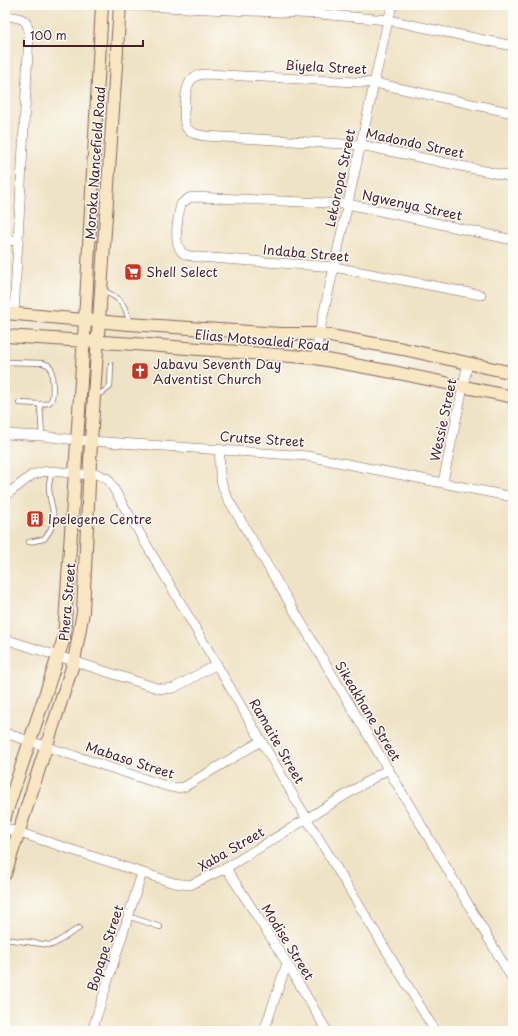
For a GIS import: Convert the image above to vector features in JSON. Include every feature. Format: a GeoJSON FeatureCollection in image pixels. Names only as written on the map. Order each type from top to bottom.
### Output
{"type":"FeatureCollection","features":[{"type":"Feature","properties":{"kind":"main road","name":"Moroka Nancefield Road"},"geometry":{"type":"LineString","coordinates":[[85,321],[102,5]]}},
{"type":"Feature","properties":{"kind":"main road","name":"Moroka Nancefield Road"},"geometry":{"type":"LineString","coordinates":[[99,322],[121,5]]}},
{"type":"Feature","properties":{"kind":"main road"},"geometry":{"type":"LineString","coordinates":[[89,256],[103,257]]}},
{"type":"Feature","properties":{"kind":"main road","name":"Elias Motsoaledi Road"},"geometry":{"type":"LineString","coordinates":[[9,314],[99,322],[273,333],[319,334],[403,349],[513,373]]}},
{"type":"Feature","properties":{"kind":"main road","name":"Phera Street"},"geometry":{"type":"LineString","coordinates":[[5,816],[29,741],[59,657],[64,638],[85,321]]}},
{"type":"Feature","properties":{"kind":"main road","name":"Phera Street"},"geometry":{"type":"LineString","coordinates":[[5,874],[74,661],[83,612],[91,441],[99,322]]}},
{"type":"Feature","properties":{"kind":"main road"},"geometry":{"type":"LineString","coordinates":[[133,324],[135,344]]}},
{"type":"Feature","properties":{"kind":"main road","name":"Elias Motsoaledi Road"},"geometry":{"type":"LineString","coordinates":[[5,336],[316,358],[464,386],[513,397]]}},
{"type":"Feature","properties":{"kind":"street"},"geometry":{"type":"LineString","coordinates":[[121,5],[186,6],[388,20],[513,46]]}},
{"type":"Feature","properties":{"kind":"street","name":"Lekoropa Street"},"geometry":{"type":"LineString","coordinates":[[316,358],[319,334],[388,20],[393,5]]}},
{"type":"Feature","properties":{"kind":"street"},"geometry":{"type":"LineString","coordinates":[[5,16],[23,19],[29,28],[19,241],[9,314]]}},
{"type":"Feature","properties":{"kind":"street","name":"Biyela Street"},"geometry":{"type":"LineString","coordinates":[[191,132],[186,127],[184,121],[187,87],[193,77],[206,74],[374,83],[513,113]]}},
{"type":"Feature","properties":{"kind":"street","name":"Madondo Street"},"geometry":{"type":"LineString","coordinates":[[191,132],[206,136],[361,145],[513,177]]}},
{"type":"Feature","properties":{"kind":"street","name":"Ngwenya Street"},"geometry":{"type":"LineString","coordinates":[[185,200],[189,198],[202,197],[348,204],[513,240]]}},
{"type":"Feature","properties":{"kind":"street","name":"Indaba Street"},"geometry":{"type":"LineString","coordinates":[[185,200],[181,204],[177,230],[180,250],[185,254],[334,267],[481,295]]}},
{"type":"Feature","properties":{"kind":"street"},"geometry":{"type":"LineString","coordinates":[[5,240],[19,241]]}},
{"type":"Feature","properties":{"kind":"street","name":"Wessie Street"},"geometry":{"type":"LineString","coordinates":[[443,482],[468,363]]}},
{"type":"Feature","properties":{"kind":"street","name":"Crutse Street"},"geometry":{"type":"LineString","coordinates":[[5,434],[307,456],[513,497]]}},
{"type":"Feature","properties":{"kind":"street","name":"Sikeakhane Street"},"geometry":{"type":"LineString","coordinates":[[220,449],[219,474],[223,490],[513,980]]}},
{"type":"Feature","properties":{"kind":"street","name":"Ramaite Street"},"geometry":{"type":"LineString","coordinates":[[5,496],[32,475],[38,473],[52,471],[102,475],[108,479],[307,819],[435,1031]]}},
{"type":"Feature","properties":{"kind":"street"},"geometry":{"type":"LineString","coordinates":[[5,639],[164,689],[174,688],[217,664]]}},
{"type":"Feature","properties":{"kind":"street","name":"Mabaso Street"},"geometry":{"type":"LineString","coordinates":[[5,733],[166,786],[180,789],[261,741]]}},
{"type":"Feature","properties":{"kind":"street","name":"Xaba Street"},"geometry":{"type":"LineString","coordinates":[[5,828],[174,883],[190,885],[226,868],[388,769]]}},
{"type":"Feature","properties":{"kind":"street","name":"Modise Street"},"geometry":{"type":"LineString","coordinates":[[226,868],[287,963],[327,1031]]}},
{"type":"Feature","properties":{"kind":"street","name":"Bopape Street"},"geometry":{"type":"LineString","coordinates":[[92,1031],[142,873]]}},
{"type":"Feature","properties":{"kind":"street"},"geometry":{"type":"LineString","coordinates":[[264,1031],[287,963]]}},
{"type":"Feature","properties":{"kind":"lane"},"geometry":{"type":"LineString","coordinates":[[101,290],[125,306],[133,324]]}},
{"type":"Feature","properties":{"kind":"lane"},"geometry":{"type":"LineString","coordinates":[[5,362],[43,363],[51,368],[51,401],[48,404],[19,403]]}},
{"type":"Feature","properties":{"kind":"lane"},"geometry":{"type":"LineString","coordinates":[[94,396],[110,387],[111,365]]}},
{"type":"Feature","properties":{"kind":"lane"},"geometry":{"type":"LineString","coordinates":[[40,404],[42,436]]}},
{"type":"Feature","properties":{"kind":"lane"},"geometry":{"type":"LineString","coordinates":[[28,542],[44,539],[53,526],[54,519],[49,487],[52,471]]}},
{"type":"Feature","properties":{"kind":"lane"},"geometry":{"type":"LineString","coordinates":[[128,916],[160,927]]}},
{"type":"Feature","properties":{"kind":"lane"},"geometry":{"type":"LineString","coordinates":[[5,939],[54,944],[78,928]]}},
{"type":"Feature","properties":{"kind":"place","name":"Shell Select"},"geometry":{"type":"Point","coordinates":[133,272]}},
{"type":"Feature","properties":{"kind":"place","name":"Jabavu Seventh Day Adventist Church"},"geometry":{"type":"Point","coordinates":[140,371]}},
{"type":"Feature","properties":{"kind":"place","name":"Ipelegene Centre"},"geometry":{"type":"Point","coordinates":[35,519]}}]}
